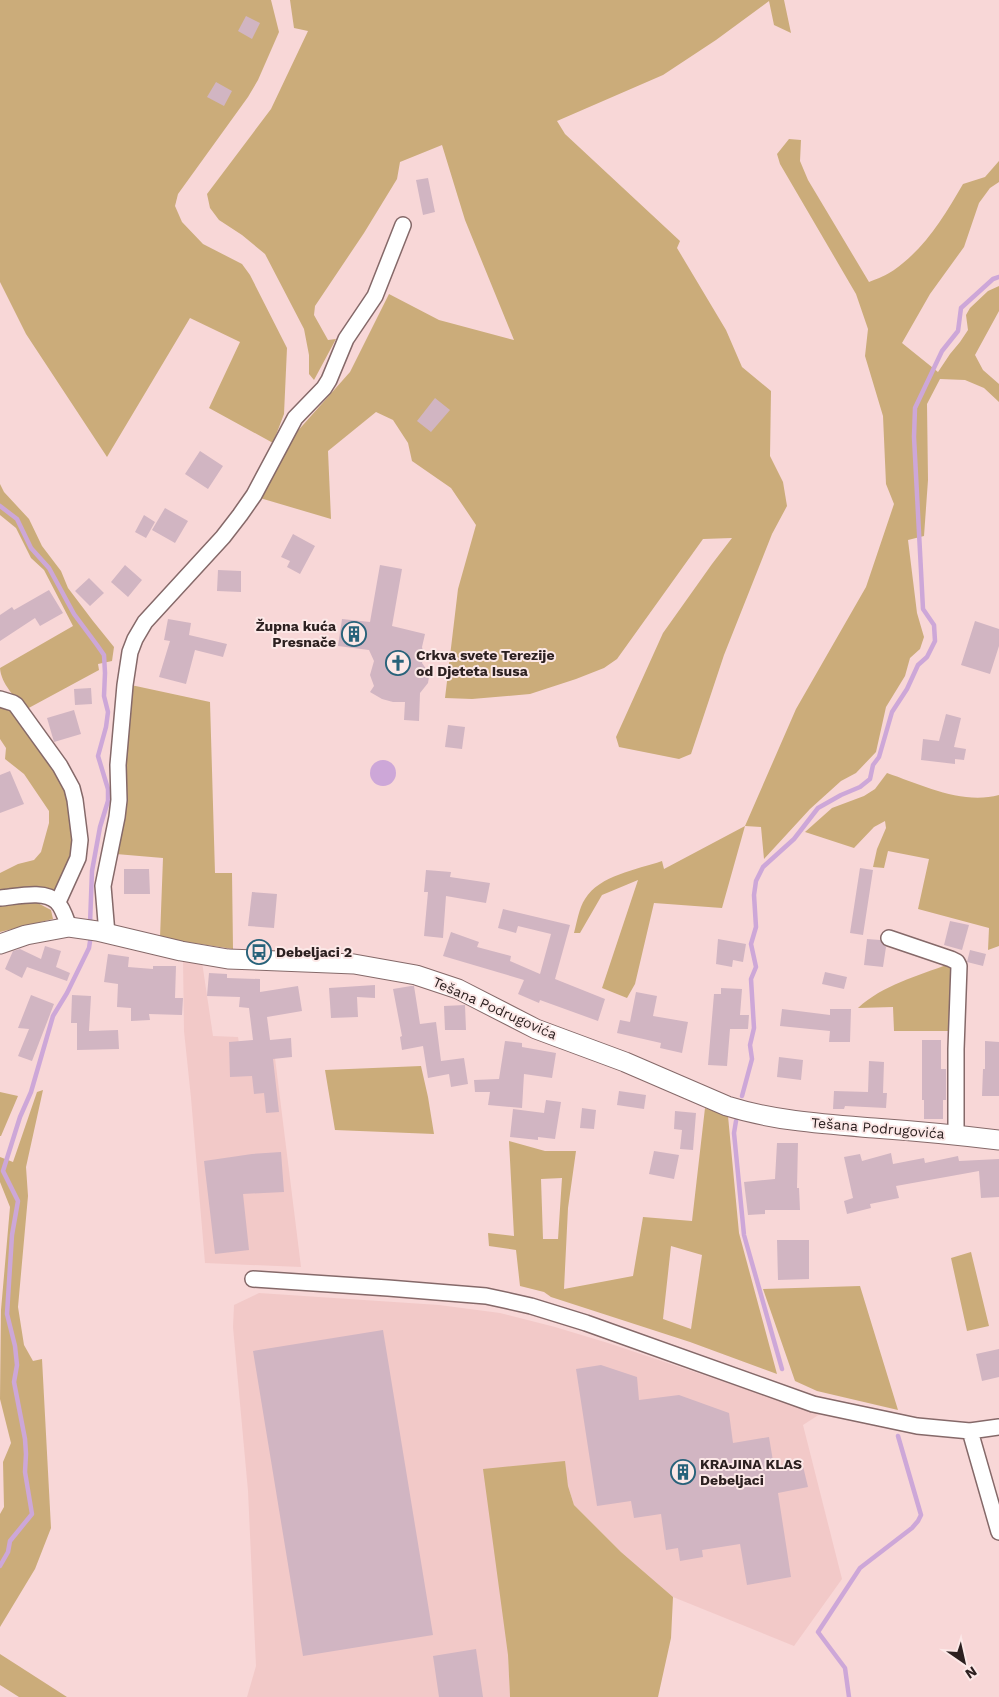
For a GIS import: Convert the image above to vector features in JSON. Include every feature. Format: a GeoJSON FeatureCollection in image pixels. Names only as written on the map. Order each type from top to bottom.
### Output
{"type":"FeatureCollection","features":[{"type":"Feature","properties":{"kind":"street"},"geometry":{"type":"LineString","coordinates":[[89,930],[103,898],[103,886],[117,817],[119,800],[118,765],[127,666],[135,639],[146,622],[223,537],[240,515],[254,495],[295,418],[324,388],[346,338],[375,296],[403,225]]}},
{"type":"Feature","properties":{"kind":"street"},"geometry":{"type":"LineString","coordinates":[[0,699],[16,705],[60,766],[72,788],[80,840],[78,858],[58,902]]}},
{"type":"Feature","properties":{"kind":"street"},"geometry":{"type":"LineString","coordinates":[[0,898],[38,895],[52,899],[58,902],[89,930]]}},
{"type":"Feature","properties":{"kind":"street"},"geometry":{"type":"LineString","coordinates":[[0,944],[26,935],[89,930]]}},
{"type":"Feature","properties":{"kind":"street","name":"Tešana Podrugovića"},"geometry":{"type":"LineString","coordinates":[[89,930],[181,951],[228,959],[354,964],[416,975],[458,989],[536,1029],[624,1062],[745,1112],[825,1125],[999,1140]]}},
{"type":"Feature","properties":{"kind":"street"},"geometry":{"type":"LineString","coordinates":[[889,938],[951,958],[959,966],[956,1049],[956,1135]]}},
{"type":"Feature","properties":{"kind":"street"},"geometry":{"type":"LineString","coordinates":[[253,1279],[486,1296],[531,1306],[586,1323],[813,1404],[917,1426],[970,1431],[999,1427]]}},
{"type":"Feature","properties":{"kind":"street"},"geometry":{"type":"LineString","coordinates":[[970,1431],[999,1532]]}},
{"type":"Feature","properties":{"kind":"shaded area"},"geometry":{"type":"Polygon","coordinates":[[[0,0],[271,0],[279,32],[258,80],[248,97],[178,194],[175,206],[182,222],[203,244],[242,264],[250,275],[287,348],[284,414],[273,443],[209,408],[240,342],[190,318],[107,457],[26,334],[0,282],[0,0]]]}},
{"type":"Feature","properties":{"kind":"shaded area"},"geometry":{"type":"Polygon","coordinates":[[[290,0],[784,0],[791,33],[774,25],[769,1],[716,40],[663,75],[557,121],[565,134],[680,241],[677,248],[726,330],[742,367],[771,391],[770,456],[783,482],[787,506],[772,534],[724,655],[691,754],[679,759],[619,747],[616,737],[663,633],[732,538],[703,539],[617,659],[604,668],[530,694],[472,699],[445,698],[458,589],[476,525],[451,488],[412,461],[408,443],[393,420],[376,412],[328,451],[331,519],[260,498],[295,434],[350,372],[389,294],[439,320],[514,340],[465,220],[442,145],[400,162],[397,179],[364,233],[315,306],[314,315],[328,340],[336,339],[314,380],[309,374],[309,355],[304,329],[265,254],[242,235],[219,220],[210,208],[207,194],[271,109],[308,31],[294,28],[290,0]]]}},
{"type":"Feature","properties":{"kind":"shaded area"},"geometry":{"type":"Polygon","coordinates":[[[789,139],[801,140],[800,161],[808,180],[869,282],[888,274],[915,252],[933,231],[963,184],[985,177],[999,161],[999,182],[990,188],[979,203],[964,247],[930,294],[902,343],[938,372],[968,330],[966,315],[970,308],[988,291],[999,286],[999,311],[975,355],[983,370],[999,384],[999,402],[984,388],[965,380],[940,379],[927,404],[928,480],[924,536],[908,540],[917,613],[924,637],[920,649],[910,658],[905,676],[886,707],[876,752],[856,773],[841,781],[810,809],[764,859],[761,827],[745,826],[796,709],[866,587],[894,504],[886,484],[883,416],[865,356],[868,329],[856,294],[780,164],[777,154],[789,139]]]}},
{"type":"Feature","properties":{"kind":"shaded area"},"geometry":{"type":"Polygon","coordinates":[[[0,484],[4,492],[29,519],[42,546],[61,571],[68,588],[114,647],[112,661],[98,664],[99,670],[25,710],[3,680],[0,668],[73,626],[44,570],[31,558],[16,528],[0,515],[0,484]]]}},
{"type":"Feature","properties":{"kind":"shaded area"},"geometry":{"type":"Polygon","coordinates":[[[131,685],[210,702],[215,873],[232,873],[233,949],[160,938],[163,858],[116,854],[131,685]]]}},
{"type":"Feature","properties":{"kind":"shaded area"},"geometry":{"type":"Polygon","coordinates":[[[0,706],[14,711],[69,792],[74,854],[56,895],[0,892],[0,873],[18,864],[34,860],[41,852],[49,823],[49,811],[24,774],[5,759],[6,748],[0,739],[0,706]]]}},
{"type":"Feature","properties":{"kind":"shaded area"},"geometry":{"type":"Polygon","coordinates":[[[383,760],[392,764],[396,773],[392,782],[383,786],[374,782],[370,773],[374,764],[383,760]]]}},
{"type":"Feature","properties":{"kind":"shaded area"},"geometry":{"type":"Polygon","coordinates":[[[887,773],[957,796],[985,797],[999,795],[999,946],[988,950],[989,928],[918,909],[929,859],[888,851],[884,868],[873,867],[877,849],[886,828],[885,821],[874,827],[854,848],[805,832],[832,808],[864,796],[875,789],[887,773]]]}},
{"type":"Feature","properties":{"kind":"shaded area"},"geometry":{"type":"Polygon","coordinates":[[[745,826],[722,908],[654,903],[635,984],[627,998],[602,988],[638,880],[602,895],[580,933],[574,933],[581,907],[592,891],[600,884],[619,874],[662,861],[664,869],[745,826]]]}},
{"type":"Feature","properties":{"kind":"shaded area"},"geometry":{"type":"Polygon","coordinates":[[[32,900],[51,910],[53,919],[0,932],[0,905],[32,900]]]}},
{"type":"Feature","properties":{"kind":"shaded area"},"geometry":{"type":"Polygon","coordinates":[[[183,958],[202,962],[213,1036],[238,1037],[242,1062],[275,1058],[301,1267],[205,1263],[184,1031],[183,958]]]}},
{"type":"Feature","properties":{"kind":"shaded area"},"geometry":{"type":"Polygon","coordinates":[[[949,964],[952,969],[950,1031],[894,1031],[893,1007],[858,1008],[889,987],[949,964]]]}},
{"type":"Feature","properties":{"kind":"shaded area"},"geometry":{"type":"Polygon","coordinates":[[[421,1066],[434,1134],[335,1130],[325,1070],[421,1066]]]}},
{"type":"Feature","properties":{"kind":"shaded area"},"geometry":{"type":"Polygon","coordinates":[[[43,1090],[26,1167],[28,1196],[18,1307],[24,1345],[33,1361],[42,1359],[51,1528],[35,1569],[0,1627],[0,1514],[4,1507],[3,1462],[11,1443],[0,1399],[1,1310],[10,1207],[0,1182],[0,1157],[13,1162],[37,1092],[43,1090]]]}},
{"type":"Feature","properties":{"kind":"shaded area"},"geometry":{"type":"Polygon","coordinates":[[[0,1092],[18,1096],[1,1136],[0,1136],[0,1092]]]}},
{"type":"Feature","properties":{"kind":"shaded area"},"geometry":{"type":"Polygon","coordinates":[[[705,1108],[728,1116],[739,1233],[777,1374],[690,1342],[551,1297],[544,1292],[520,1286],[516,1250],[489,1246],[488,1233],[514,1236],[509,1141],[545,1151],[576,1151],[568,1208],[564,1289],[633,1276],[643,1217],[692,1221],[705,1108]],[[562,1178],[541,1179],[543,1239],[558,1239],[562,1178]],[[671,1246],[663,1319],[691,1329],[702,1255],[671,1246]]]}},
{"type":"Feature","properties":{"kind":"shaded area"},"geometry":{"type":"Polygon","coordinates":[[[971,1252],[989,1326],[967,1331],[951,1258],[971,1252]]]}},
{"type":"Feature","properties":{"kind":"shaded area"},"geometry":{"type":"Polygon","coordinates":[[[860,1286],[898,1410],[817,1391],[795,1381],[763,1289],[860,1286]]]}},
{"type":"Feature","properties":{"kind":"shaded area"},"geometry":{"type":"Polygon","coordinates":[[[259,1293],[439,1305],[500,1313],[608,1343],[820,1414],[803,1425],[842,1579],[794,1646],[673,1597],[621,1552],[574,1505],[568,1486],[564,1462],[508,1655],[510,1697],[247,1697],[256,1666],[248,1491],[233,1327],[234,1305],[259,1293]]]}},
{"type":"Feature","properties":{"kind":"shaded area"},"geometry":{"type":"Polygon","coordinates":[[[565,1461],[568,1486],[574,1505],[621,1552],[673,1597],[671,1638],[658,1697],[510,1697],[508,1655],[483,1469],[565,1461]]]}},
{"type":"Feature","properties":{"kind":"shaded area"},"geometry":{"type":"Polygon","coordinates":[[[0,1654],[67,1697],[19,1697],[0,1685],[0,1654]]]}},
{"type":"Feature","properties":{"kind":"building"},"geometry":{"type":"Polygon","coordinates":[[[246,16],[260,23],[252,39],[238,31],[246,16]]]}},
{"type":"Feature","properties":{"kind":"building"},"geometry":{"type":"Polygon","coordinates":[[[216,82],[232,91],[224,106],[207,97],[216,82]]]}},
{"type":"Feature","properties":{"kind":"building"},"geometry":{"type":"Polygon","coordinates":[[[428,178],[435,212],[423,215],[416,180],[428,178]]]}},
{"type":"Feature","properties":{"kind":"building"},"geometry":{"type":"Polygon","coordinates":[[[435,398],[450,410],[431,432],[417,421],[435,398]]]}},
{"type":"Feature","properties":{"kind":"building"},"geometry":{"type":"Polygon","coordinates":[[[200,451],[223,466],[208,489],[185,474],[200,451]]]}},
{"type":"Feature","properties":{"kind":"building"},"geometry":{"type":"Polygon","coordinates":[[[165,508],[188,521],[175,543],[152,530],[165,508]]]}},
{"type":"Feature","properties":{"kind":"building"},"geometry":{"type":"Polygon","coordinates":[[[144,515],[155,522],[146,538],[135,532],[144,515]]]}},
{"type":"Feature","properties":{"kind":"building"},"geometry":{"type":"Polygon","coordinates":[[[293,534],[315,546],[300,574],[287,567],[290,561],[281,557],[293,534]]]}},
{"type":"Feature","properties":{"kind":"building"},"geometry":{"type":"Polygon","coordinates":[[[125,565],[142,580],[128,597],[111,582],[125,565]]]}},
{"type":"Feature","properties":{"kind":"building"},"geometry":{"type":"Polygon","coordinates":[[[380,565],[402,569],[392,626],[425,634],[422,647],[424,656],[422,663],[429,677],[428,683],[420,693],[419,721],[404,720],[405,702],[393,702],[382,699],[370,692],[374,686],[370,675],[374,661],[369,650],[338,646],[342,619],[370,622],[380,565]]]}},
{"type":"Feature","properties":{"kind":"building"},"geometry":{"type":"Polygon","coordinates":[[[218,570],[241,571],[241,592],[217,591],[218,570]]]}},
{"type":"Feature","properties":{"kind":"building"},"geometry":{"type":"Polygon","coordinates":[[[89,578],[104,593],[90,606],[75,591],[89,578]]]}},
{"type":"Feature","properties":{"kind":"building"},"geometry":{"type":"Polygon","coordinates":[[[49,590],[63,613],[40,626],[35,618],[0,641],[0,615],[12,607],[14,610],[49,590]]]}},
{"type":"Feature","properties":{"kind":"building"},"geometry":{"type":"Polygon","coordinates":[[[168,619],[191,623],[189,635],[227,644],[223,657],[195,650],[186,684],[159,677],[170,641],[164,640],[168,619]]]}},
{"type":"Feature","properties":{"kind":"building"},"geometry":{"type":"Polygon","coordinates":[[[975,621],[999,629],[999,646],[990,674],[961,665],[975,621]]]}},
{"type":"Feature","properties":{"kind":"building"},"geometry":{"type":"Polygon","coordinates":[[[91,688],[92,704],[75,705],[74,689],[91,688]]]}},
{"type":"Feature","properties":{"kind":"building"},"geometry":{"type":"Polygon","coordinates":[[[74,710],[81,734],[54,742],[47,718],[74,710]]]}},
{"type":"Feature","properties":{"kind":"building"},"geometry":{"type":"Polygon","coordinates":[[[946,714],[961,718],[954,747],[966,749],[964,760],[955,759],[955,764],[921,760],[923,739],[939,741],[946,714]]]}},
{"type":"Feature","properties":{"kind":"building"},"geometry":{"type":"Polygon","coordinates":[[[448,725],[465,727],[462,749],[445,747],[448,725]]]}},
{"type":"Feature","properties":{"kind":"building"},"geometry":{"type":"Polygon","coordinates":[[[10,771],[24,804],[0,813],[0,775],[10,771]]]}},
{"type":"Feature","properties":{"kind":"building"},"geometry":{"type":"Polygon","coordinates":[[[860,868],[873,870],[863,935],[850,933],[860,868]]]}},
{"type":"Feature","properties":{"kind":"building"},"geometry":{"type":"Polygon","coordinates":[[[124,869],[149,869],[150,894],[124,894],[124,869]]]}},
{"type":"Feature","properties":{"kind":"building"},"geometry":{"type":"Polygon","coordinates":[[[426,870],[451,872],[450,877],[490,883],[486,903],[446,896],[443,938],[424,936],[428,892],[424,892],[426,870]]]}},
{"type":"Feature","properties":{"kind":"building"},"geometry":{"type":"Polygon","coordinates":[[[252,892],[277,894],[274,928],[248,926],[252,892]]]}},
{"type":"Feature","properties":{"kind":"building"},"geometry":{"type":"Polygon","coordinates":[[[503,909],[570,925],[555,979],[605,999],[598,1021],[540,1000],[539,1003],[518,994],[524,980],[443,956],[451,932],[479,942],[477,947],[511,956],[510,961],[540,974],[551,934],[518,926],[516,933],[498,928],[503,909]]]}},
{"type":"Feature","properties":{"kind":"building"},"geometry":{"type":"Polygon","coordinates":[[[950,921],[969,925],[962,950],[944,945],[950,921]]]}},
{"type":"Feature","properties":{"kind":"building"},"geometry":{"type":"Polygon","coordinates":[[[718,939],[746,944],[743,962],[733,960],[732,967],[716,964],[718,939]]]}},
{"type":"Feature","properties":{"kind":"building"},"geometry":{"type":"Polygon","coordinates":[[[867,939],[880,940],[886,947],[883,967],[864,965],[867,939]]]}},
{"type":"Feature","properties":{"kind":"building"},"geometry":{"type":"Polygon","coordinates":[[[45,946],[61,951],[56,967],[70,973],[67,981],[27,967],[22,978],[5,969],[13,951],[20,949],[41,959],[45,946]]]}},
{"type":"Feature","properties":{"kind":"building"},"geometry":{"type":"Polygon","coordinates":[[[970,950],[986,954],[983,966],[967,962],[970,950]]]}},
{"type":"Feature","properties":{"kind":"building"},"geometry":{"type":"Polygon","coordinates":[[[108,954],[129,957],[128,967],[153,969],[153,966],[176,966],[175,998],[183,998],[182,1015],[149,1014],[150,1020],[131,1021],[131,1008],[117,1007],[118,984],[104,982],[108,954]]]}},
{"type":"Feature","properties":{"kind":"building"},"geometry":{"type":"Polygon","coordinates":[[[825,972],[847,977],[844,989],[822,984],[825,972]]]}},
{"type":"Feature","properties":{"kind":"building"},"geometry":{"type":"Polygon","coordinates":[[[209,973],[227,974],[227,978],[260,979],[260,992],[298,986],[302,1011],[267,1017],[270,1040],[291,1038],[292,1057],[273,1059],[279,1112],[266,1113],[264,1093],[254,1094],[252,1076],[230,1077],[229,1042],[253,1040],[249,1008],[239,1007],[240,997],[207,996],[209,973]]]}},
{"type":"Feature","properties":{"kind":"building"},"geometry":{"type":"Polygon","coordinates":[[[375,985],[375,998],[357,997],[358,1017],[331,1018],[329,988],[375,985]]]}},
{"type":"Feature","properties":{"kind":"building"},"geometry":{"type":"Polygon","coordinates":[[[414,986],[420,1024],[436,1022],[441,1061],[464,1058],[468,1084],[451,1087],[449,1074],[428,1078],[423,1046],[402,1050],[400,1037],[402,1036],[393,989],[414,986]]]}},
{"type":"Feature","properties":{"kind":"building"},"geometry":{"type":"Polygon","coordinates":[[[721,988],[742,989],[740,1015],[749,1015],[748,1029],[730,1029],[727,1066],[708,1065],[714,994],[721,994],[721,988]]]}},
{"type":"Feature","properties":{"kind":"building"},"geometry":{"type":"Polygon","coordinates":[[[636,992],[657,996],[653,1016],[688,1022],[682,1053],[660,1048],[661,1043],[617,1033],[620,1020],[630,1022],[636,992]]]}},
{"type":"Feature","properties":{"kind":"building"},"geometry":{"type":"Polygon","coordinates":[[[31,995],[54,1004],[32,1061],[18,1056],[29,1029],[18,1028],[31,995]]]}},
{"type":"Feature","properties":{"kind":"building"},"geometry":{"type":"Polygon","coordinates":[[[72,995],[91,996],[89,1031],[118,1030],[119,1049],[77,1050],[77,1023],[71,1023],[72,995]]]}},
{"type":"Feature","properties":{"kind":"building"},"geometry":{"type":"Polygon","coordinates":[[[465,1005],[466,1030],[445,1030],[444,1006],[465,1005]]]}},
{"type":"Feature","properties":{"kind":"building"},"geometry":{"type":"Polygon","coordinates":[[[782,1009],[830,1015],[830,1009],[851,1009],[850,1042],[829,1042],[830,1031],[780,1026],[782,1009]]]}},
{"type":"Feature","properties":{"kind":"building"},"geometry":{"type":"Polygon","coordinates":[[[922,1040],[941,1040],[941,1069],[946,1069],[946,1100],[943,1100],[943,1119],[924,1119],[924,1100],[922,1100],[922,1040]]]}},
{"type":"Feature","properties":{"kind":"building"},"geometry":{"type":"Polygon","coordinates":[[[505,1041],[522,1043],[522,1047],[556,1053],[552,1078],[524,1074],[522,1108],[488,1105],[490,1092],[475,1092],[474,1080],[499,1079],[505,1041]]]}},
{"type":"Feature","properties":{"kind":"building"},"geometry":{"type":"Polygon","coordinates":[[[985,1041],[999,1042],[999,1096],[982,1096],[983,1069],[985,1069],[985,1041]]]}},
{"type":"Feature","properties":{"kind":"building"},"geometry":{"type":"Polygon","coordinates":[[[779,1057],[803,1060],[801,1080],[777,1077],[779,1057]]]}},
{"type":"Feature","properties":{"kind":"building"},"geometry":{"type":"Polygon","coordinates":[[[869,1061],[884,1062],[883,1093],[887,1093],[886,1108],[845,1106],[844,1109],[833,1109],[834,1091],[868,1092],[869,1061]]]}},
{"type":"Feature","properties":{"kind":"building"},"geometry":{"type":"Polygon","coordinates":[[[619,1091],[646,1095],[644,1109],[617,1105],[619,1091]]]}},
{"type":"Feature","properties":{"kind":"building"},"geometry":{"type":"Polygon","coordinates":[[[546,1100],[561,1102],[555,1139],[538,1137],[538,1140],[510,1137],[513,1109],[544,1113],[546,1100]]]}},
{"type":"Feature","properties":{"kind":"building"},"geometry":{"type":"Polygon","coordinates":[[[582,1108],[596,1110],[594,1129],[580,1128],[582,1108]]]}},
{"type":"Feature","properties":{"kind":"building"},"geometry":{"type":"Polygon","coordinates":[[[675,1111],[696,1113],[693,1150],[680,1149],[682,1130],[674,1129],[675,1111]]]}},
{"type":"Feature","properties":{"kind":"building"},"geometry":{"type":"Polygon","coordinates":[[[777,1143],[798,1143],[797,1188],[799,1188],[800,1210],[765,1210],[765,1214],[748,1215],[744,1182],[775,1179],[777,1143]]]}},
{"type":"Feature","properties":{"kind":"building"},"geometry":{"type":"Polygon","coordinates":[[[654,1151],[679,1155],[674,1179],[649,1174],[654,1151]]]}},
{"type":"Feature","properties":{"kind":"building"},"geometry":{"type":"Polygon","coordinates":[[[281,1152],[284,1192],[243,1194],[249,1250],[215,1254],[204,1161],[281,1152]]]}},
{"type":"Feature","properties":{"kind":"building"},"geometry":{"type":"Polygon","coordinates":[[[891,1153],[893,1164],[924,1158],[925,1163],[958,1156],[959,1161],[999,1159],[999,1197],[981,1198],[979,1171],[896,1186],[899,1198],[870,1204],[871,1208],[847,1214],[844,1201],[853,1198],[844,1157],[860,1154],[862,1161],[891,1153]]]}},
{"type":"Feature","properties":{"kind":"building"},"geometry":{"type":"Polygon","coordinates":[[[777,1240],[809,1240],[809,1279],[778,1280],[777,1240]]]}},
{"type":"Feature","properties":{"kind":"building"},"geometry":{"type":"Polygon","coordinates":[[[383,1330],[433,1635],[303,1656],[253,1351],[383,1330]]]}},
{"type":"Feature","properties":{"kind":"building"},"geometry":{"type":"Polygon","coordinates":[[[999,1349],[999,1377],[982,1381],[976,1354],[999,1349]]]}},
{"type":"Feature","properties":{"kind":"building","name":"KRAJINA KLAS Debeljaci"},"geometry":{"type":"Polygon","coordinates":[[[601,1365],[637,1377],[639,1400],[679,1395],[729,1413],[733,1443],[769,1437],[774,1467],[802,1462],[808,1487],[778,1493],[791,1577],[747,1585],[740,1544],[702,1550],[703,1557],[680,1561],[678,1548],[666,1550],[661,1514],[634,1518],[631,1501],[597,1506],[576,1369],[601,1365]]]}},
{"type":"Feature","properties":{"kind":"building"},"geometry":{"type":"Polygon","coordinates":[[[476,1649],[483,1697],[439,1697],[433,1656],[476,1649]]]}},
{"type":"Feature","properties":{"kind":"waterway"},"geometry":{"type":"LineString","coordinates":[[742,1096],[752,1059],[750,1045],[754,1028],[751,979],[756,967],[751,944],[756,927],[754,895],[756,881],[763,867],[794,839],[818,808],[860,787],[870,779],[873,765],[879,757],[892,712],[907,689],[918,665],[927,657],[935,641],[934,625],[923,609],[914,437],[915,408],[942,351],[958,331],[961,308],[993,279],[999,277]]}},
{"type":"Feature","properties":{"kind":"waterway"},"geometry":{"type":"LineString","coordinates":[[0,506],[17,519],[31,548],[49,568],[74,614],[104,655],[104,696],[108,712],[98,756],[108,789],[108,801],[100,827],[92,871],[90,924]]}},
{"type":"Feature","properties":{"kind":"waterway"},"geometry":{"type":"LineString","coordinates":[[0,1566],[8,1552],[10,1541],[32,1514],[25,1472],[25,1439],[14,1382],[17,1365],[15,1346],[7,1314],[12,1235],[18,1201],[3,1171],[20,1117],[31,1092],[53,1016],[67,993],[89,948],[91,935]]}},
{"type":"Feature","properties":{"kind":"waterway"},"geometry":{"type":"LineString","coordinates":[[736,1121],[734,1133],[744,1235],[782,1369]]}},
{"type":"Feature","properties":{"kind":"waterway"},"geometry":{"type":"LineString","coordinates":[[849,1697],[845,1668],[818,1632],[860,1568],[912,1528],[921,1515],[898,1436]]}},
{"type":"Feature","properties":{"kind":"place","name":"Župna kuća Presnače"},"geometry":{"type":"Point","coordinates":[354,634]}},
{"type":"Feature","properties":{"kind":"place","name":"Crkva svete Terezije od Djeteta Isusa"},"geometry":{"type":"Point","coordinates":[398,663]}},
{"type":"Feature","properties":{"kind":"place","name":"Debeljaci 2"},"geometry":{"type":"Point","coordinates":[259,952]}},
{"type":"Feature","properties":{"kind":"place","name":"KRAJINA KLAS Debeljaci"},"geometry":{"type":"Point","coordinates":[683,1472]}}]}
